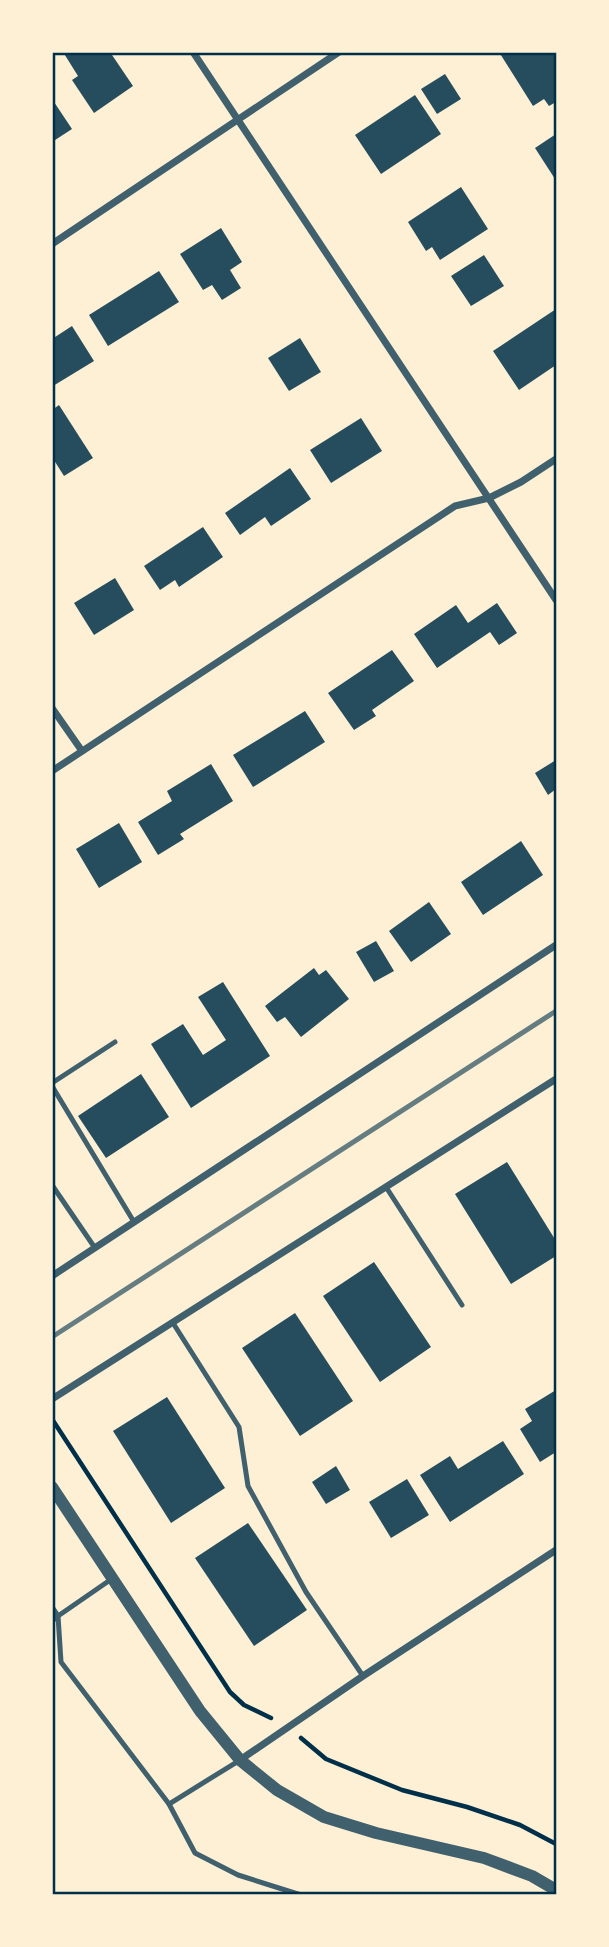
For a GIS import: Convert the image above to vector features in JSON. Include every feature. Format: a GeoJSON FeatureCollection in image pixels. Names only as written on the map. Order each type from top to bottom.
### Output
{"type":"FeatureCollection","features":[{"type":"Feature","properties":{"kind":"street"},"geometry":{"type":"LineString","coordinates":[[193,52],[556,600]]}},
{"type":"Feature","properties":{"kind":"street"},"geometry":{"type":"LineString","coordinates":[[52,244],[339,52]]}},
{"type":"Feature","properties":{"kind":"street"},"geometry":{"type":"LineString","coordinates":[[52,771],[455,506],[488,498],[521,482],[556,459]]}},
{"type":"Feature","properties":{"kind":"street"},"geometry":{"type":"LineString","coordinates":[[52,708],[82,751]]}},
{"type":"Feature","properties":{"kind":"street"},"geometry":{"type":"LineString","coordinates":[[52,1276],[556,945]]}},
{"type":"Feature","properties":{"kind":"street"},"geometry":{"type":"LineString","coordinates":[[52,1399],[556,1079]]}},
{"type":"Feature","properties":{"kind":"street"},"geometry":{"type":"LineString","coordinates":[[52,1487],[200,1711],[240,1760],[277,1790],[324,1817],[376,1833],[484,1858],[532,1876],[556,1890]]}},
{"type":"Feature","properties":{"kind":"street"},"geometry":{"type":"LineString","coordinates":[[240,1760],[556,1550]]}},
{"type":"Feature","properties":{"kind":"lane"},"geometry":{"type":"LineString","coordinates":[[115,1042],[52,1084],[134,1222]]}},
{"type":"Feature","properties":{"kind":"lane"},"geometry":{"type":"LineString","coordinates":[[52,1185],[95,1248]]}},
{"type":"Feature","properties":{"kind":"lane"},"geometry":{"type":"LineString","coordinates":[[386,1187],[462,1305]]}},
{"type":"Feature","properties":{"kind":"lane"},"geometry":{"type":"LineString","coordinates":[[173,1323],[239,1427],[248,1486],[306,1592],[363,1676]]}},
{"type":"Feature","properties":{"kind":"lane"},"geometry":{"type":"LineString","coordinates":[[52,1621],[113,1578]]}},
{"type":"Feature","properties":{"kind":"lane"},"geometry":{"type":"LineString","coordinates":[[52,1607],[58,1616],[61,1662],[169,1804],[195,1853],[239,1875],[301,1895]]}},
{"type":"Feature","properties":{"kind":"lane"},"geometry":{"type":"LineString","coordinates":[[169,1804],[240,1760]]}},
{"type":"Feature","properties":{"kind":"path"},"geometry":{"type":"LineString","coordinates":[[53,1420],[230,1692],[244,1705]]}},
{"type":"Feature","properties":{"kind":"path"},"geometry":{"type":"LineString","coordinates":[[326,1759],[402,1790],[467,1807],[520,1825],[556,1844]]}},
{"type":"Feature","properties":{"kind":"building"},"geometry":{"type":"Polygon","coordinates":[[[63,52],[110,52],[133,86],[94,113],[72,80],[78,76],[63,52]]]}},
{"type":"Feature","properties":{"kind":"building"},"geometry":{"type":"Polygon","coordinates":[[[499,52],[556,52],[556,102],[549,106],[544,99],[533,106],[499,52]]]}},
{"type":"Feature","properties":{"kind":"building"},"geometry":{"type":"Polygon","coordinates":[[[445,74],[461,99],[437,114],[421,89],[445,74]]]}},
{"type":"Feature","properties":{"kind":"building"},"geometry":{"type":"Polygon","coordinates":[[[415,95],[441,134],[381,174],[355,135],[415,95]]]}},
{"type":"Feature","properties":{"kind":"building"},"geometry":{"type":"Polygon","coordinates":[[[52,99],[72,129],[52,142],[52,99]]]}},
{"type":"Feature","properties":{"kind":"building"},"geometry":{"type":"Polygon","coordinates":[[[556,134],[556,178],[555,179],[535,148],[556,134]]]}},
{"type":"Feature","properties":{"kind":"building"},"geometry":{"type":"Polygon","coordinates":[[[461,187],[488,229],[440,260],[432,247],[426,251],[408,222],[461,187]]]}},
{"type":"Feature","properties":{"kind":"building"},"geometry":{"type":"Polygon","coordinates":[[[221,228],[242,262],[230,270],[241,288],[222,300],[212,285],[203,290],[180,254],[221,228]]]}},
{"type":"Feature","properties":{"kind":"building"},"geometry":{"type":"Polygon","coordinates":[[[484,255],[504,286],[471,306],[451,276],[484,255]]]}},
{"type":"Feature","properties":{"kind":"building"},"geometry":{"type":"Polygon","coordinates":[[[159,271],[179,302],[108,346],[89,315],[159,271]]]}},
{"type":"Feature","properties":{"kind":"building"},"geometry":{"type":"Polygon","coordinates":[[[556,309],[556,365],[519,390],[493,351],[556,309]]]}},
{"type":"Feature","properties":{"kind":"building"},"geometry":{"type":"Polygon","coordinates":[[[72,326],[94,361],[53,386],[52,339],[72,326]]]}},
{"type":"Feature","properties":{"kind":"building"},"geometry":{"type":"Polygon","coordinates":[[[300,338],[321,372],[289,391],[268,358],[300,338]]]}},
{"type":"Feature","properties":{"kind":"building"},"geometry":{"type":"Polygon","coordinates":[[[59,405],[93,458],[64,476],[52,457],[52,410],[59,405]]]}},
{"type":"Feature","properties":{"kind":"building"},"geometry":{"type":"Polygon","coordinates":[[[361,418],[382,451],[331,483],[310,450],[361,418]]]}},
{"type":"Feature","properties":{"kind":"building"},"geometry":{"type":"Polygon","coordinates":[[[290,468],[311,499],[271,526],[265,517],[240,535],[225,513],[290,468]]]}},
{"type":"Feature","properties":{"kind":"building"},"geometry":{"type":"Polygon","coordinates":[[[203,527],[223,557],[179,587],[175,580],[160,590],[144,566],[203,527]]]}},
{"type":"Feature","properties":{"kind":"building"},"geometry":{"type":"Polygon","coordinates":[[[115,578],[134,610],[94,635],[74,603],[115,578]]]}},
{"type":"Feature","properties":{"kind":"building"},"geometry":{"type":"Polygon","coordinates":[[[497,603],[517,633],[499,645],[490,632],[437,668],[414,634],[456,605],[468,623],[497,603]]]}},
{"type":"Feature","properties":{"kind":"building"},"geometry":{"type":"Polygon","coordinates":[[[392,650],[414,681],[372,710],[376,716],[354,730],[328,693],[392,650]]]}},
{"type":"Feature","properties":{"kind":"building"},"geometry":{"type":"Polygon","coordinates":[[[305,711],[325,742],[253,787],[233,755],[305,711]]]}},
{"type":"Feature","properties":{"kind":"building"},"geometry":{"type":"Polygon","coordinates":[[[556,760],[556,789],[548,795],[535,773],[556,760]]]}},
{"type":"Feature","properties":{"kind":"building"},"geometry":{"type":"Polygon","coordinates":[[[211,764],[233,801],[180,834],[184,839],[158,855],[138,822],[172,801],[167,791],[211,764]]]}},
{"type":"Feature","properties":{"kind":"building"},"geometry":{"type":"Polygon","coordinates":[[[119,823],[142,862],[99,888],[76,849],[119,823]]]}},
{"type":"Feature","properties":{"kind":"building"},"geometry":{"type":"Polygon","coordinates":[[[521,841],[543,875],[483,915],[461,882],[521,841]]]}},
{"type":"Feature","properties":{"kind":"building"},"geometry":{"type":"Polygon","coordinates":[[[429,902],[451,934],[411,962],[389,931],[429,902]]]}},
{"type":"Feature","properties":{"kind":"building"},"geometry":{"type":"Polygon","coordinates":[[[376,941],[394,971],[374,982],[356,952],[376,941]]]}},
{"type":"Feature","properties":{"kind":"building"},"geometry":{"type":"Polygon","coordinates":[[[314,968],[319,975],[326,970],[349,999],[301,1037],[285,1017],[277,1022],[265,1006],[314,968]]]}},
{"type":"Feature","properties":{"kind":"building"},"geometry":{"type":"Polygon","coordinates":[[[223,982],[270,1056],[191,1108],[151,1044],[183,1024],[203,1055],[226,1040],[198,997],[223,982]]]}},
{"type":"Feature","properties":{"kind":"building"},"geometry":{"type":"Polygon","coordinates":[[[141,1074],[169,1117],[106,1158],[78,1116],[141,1074]]]}},
{"type":"Feature","properties":{"kind":"building"},"geometry":{"type":"Polygon","coordinates":[[[507,1162],[556,1241],[556,1256],[511,1284],[455,1194],[507,1162]]]}},
{"type":"Feature","properties":{"kind":"building"},"geometry":{"type":"Polygon","coordinates":[[[374,1262],[431,1347],[380,1382],[323,1296],[374,1262]]]}},
{"type":"Feature","properties":{"kind":"building"},"geometry":{"type":"Polygon","coordinates":[[[295,1313],[353,1401],[300,1436],[242,1348],[295,1313]]]}},
{"type":"Feature","properties":{"kind":"building"},"geometry":{"type":"Polygon","coordinates":[[[556,1390],[556,1452],[540,1462],[520,1429],[532,1421],[525,1409],[556,1390]]]}},
{"type":"Feature","properties":{"kind":"building"},"geometry":{"type":"Polygon","coordinates":[[[167,1397],[225,1488],[171,1523],[113,1431],[167,1397]]]}},
{"type":"Feature","properties":{"kind":"building"},"geometry":{"type":"Polygon","coordinates":[[[503,1441],[524,1474],[450,1522],[420,1475],[450,1456],[458,1469],[503,1441]]]}},
{"type":"Feature","properties":{"kind":"building"},"geometry":{"type":"Polygon","coordinates":[[[336,1466],[350,1490],[326,1504],[312,1482],[336,1466]]]}},
{"type":"Feature","properties":{"kind":"building"},"geometry":{"type":"Polygon","coordinates":[[[407,1479],[429,1515],[391,1538],[369,1502],[407,1479]]]}},
{"type":"Feature","properties":{"kind":"building"},"geometry":{"type":"Polygon","coordinates":[[[248,1523],[307,1610],[254,1646],[195,1558],[248,1523]]]}},
{"type":"Feature","properties":{"kind":"railway"},"geometry":{"type":"LineString","coordinates":[[52,1337],[556,1011]]}}]}
